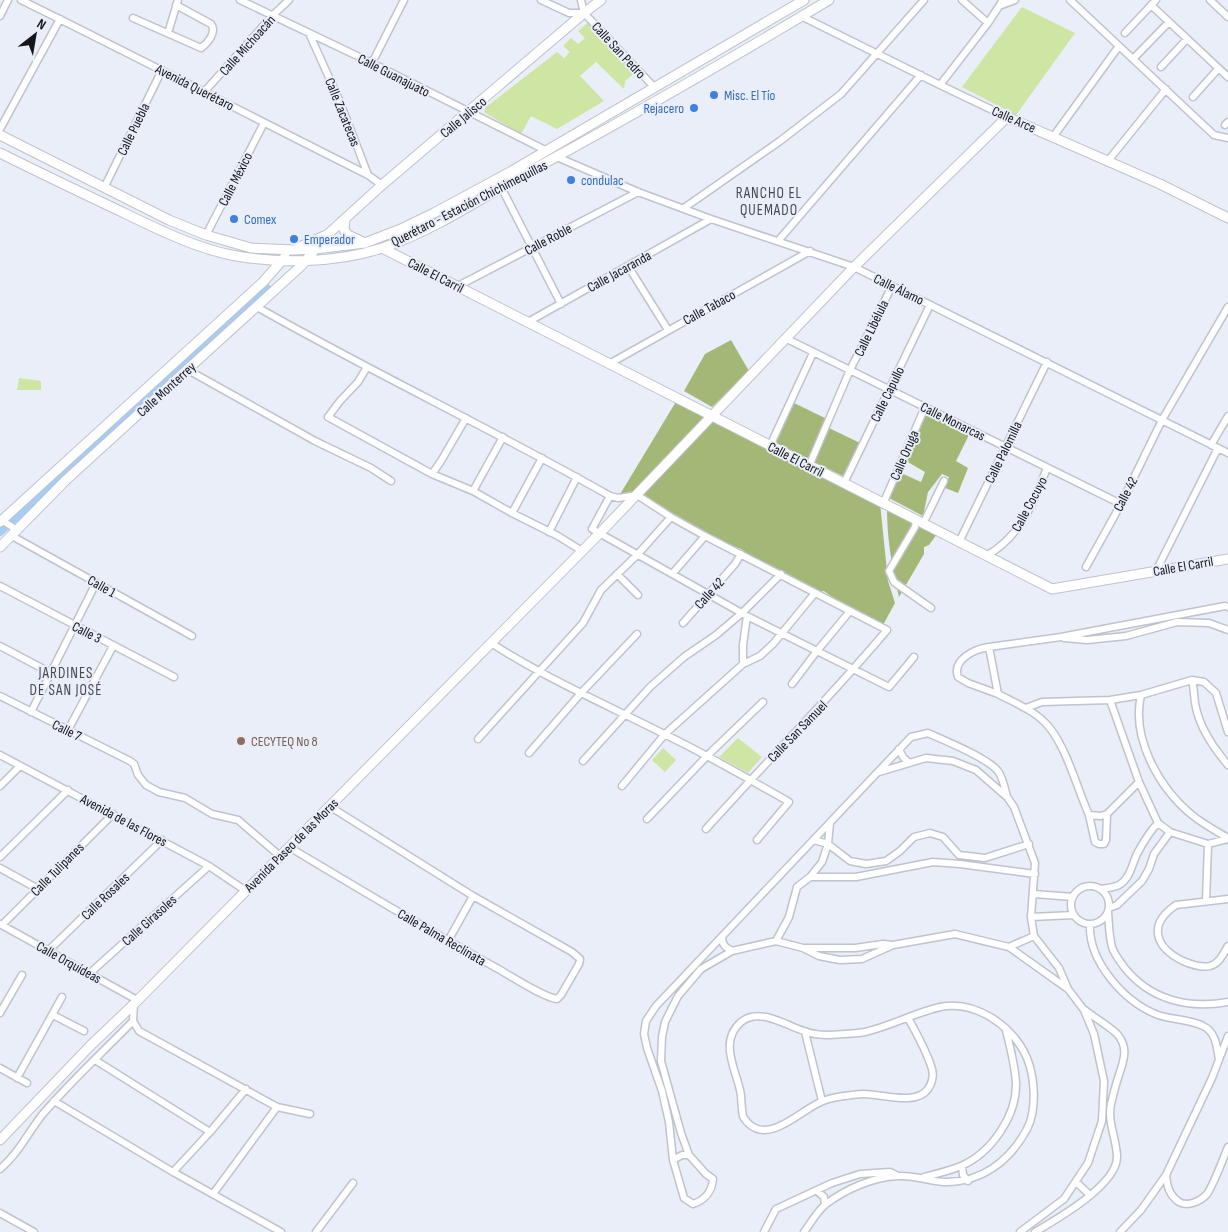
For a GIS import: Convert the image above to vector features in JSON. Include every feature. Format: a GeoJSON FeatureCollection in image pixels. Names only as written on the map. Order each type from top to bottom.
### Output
{"type":"FeatureCollection","features":[{"type":"Feature","properties":{"kind":"main road","name":"Calle Jalisco"},"geometry":{"type":"LineString","coordinates":[[315,249],[326,235],[382,185],[601,0]]}},
{"type":"Feature","properties":{"kind":"main road","name":"Querétaro - Estación Chichimequillas"},"geometry":{"type":"LineString","coordinates":[[0,135],[169,220],[206,235],[251,248],[293,250],[365,243],[401,229],[434,213],[547,151],[804,0]]}},
{"type":"Feature","properties":{"kind":"main road","name":"Querétaro - Estación Chichimequillas"},"geometry":{"type":"LineString","coordinates":[[0,153],[149,225],[194,244],[231,255],[263,259],[307,260],[344,256],[382,248],[427,228],[557,157],[829,0]]}},
{"type":"Feature","properties":{"kind":"main road","name":"Calle Arce"},"geometry":{"type":"LineString","coordinates":[[1007,117],[1160,184],[1228,218]]}},
{"type":"Feature","properties":{"kind":"main road","name":"Avenida Paseo de las Moras"},"geometry":{"type":"LineString","coordinates":[[0,1140],[90,1046],[136,1002],[600,533],[710,415],[854,267],[1007,117]]}},
{"type":"Feature","properties":{"kind":"main road"},"geometry":{"type":"LineString","coordinates":[[0,149],[8,152],[12,151],[14,146],[12,141]]}},
{"type":"Feature","properties":{"kind":"main road"},"geometry":{"type":"LineString","coordinates":[[36,171],[30,163],[33,156],[52,160]]}},
{"type":"Feature","properties":{"kind":"main road"},"geometry":{"type":"LineString","coordinates":[[345,219],[344,230],[348,235],[365,243]]}},
{"type":"Feature","properties":{"kind":"main road","name":"Calle Jalisco"},"geometry":{"type":"LineString","coordinates":[[293,250],[326,235]]}},
{"type":"Feature","properties":{"kind":"main road","name":"Calle El Carril"},"geometry":{"type":"LineString","coordinates":[[382,248],[1052,590],[1228,558]]}},
{"type":"Feature","properties":{"kind":"main road","name":"Calle Monterrey"},"geometry":{"type":"LineString","coordinates":[[0,547],[66,480],[257,307],[307,260],[315,249]]}},
{"type":"Feature","properties":{"kind":"main road","name":"Calle Monterrey"},"geometry":{"type":"LineString","coordinates":[[1,521],[263,282],[271,271],[293,250]]}},
{"type":"Feature","properties":{"kind":"main road"},"geometry":{"type":"LineString","coordinates":[[263,259],[270,266],[271,271]]}},
{"type":"Feature","properties":{"kind":"main road"},"geometry":{"type":"LineString","coordinates":[[263,282],[270,283],[272,287],[270,294]]}},
{"type":"Feature","properties":{"kind":"main road"},"geometry":{"type":"LineString","coordinates":[[0,1130],[15,1125]]}},
{"type":"Feature","properties":{"kind":"street"},"geometry":{"type":"LineString","coordinates":[[0,16],[8,0]]}},
{"type":"Feature","properties":{"kind":"street","name":"Avenida Querétaro"},"geometry":{"type":"LineString","coordinates":[[21,0],[205,91],[368,175]]}},
{"type":"Feature","properties":{"kind":"street","name":"Calle Guanajuato"},"geometry":{"type":"LineString","coordinates":[[240,0],[372,63],[547,151]]}},
{"type":"Feature","properties":{"kind":"street","name":"Calle Michoacán"},"geometry":{"type":"LineString","coordinates":[[205,91],[273,15],[289,0]]}},
{"type":"Feature","properties":{"kind":"street"},"geometry":{"type":"LineString","coordinates":[[372,63],[404,0]]}},
{"type":"Feature","properties":{"kind":"street"},"geometry":{"type":"LineString","coordinates":[[541,0],[569,13],[584,13],[581,0]]}},
{"type":"Feature","properties":{"kind":"street"},"geometry":{"type":"LineString","coordinates":[[684,208],[780,141],[841,94],[924,0]]}},
{"type":"Feature","properties":{"kind":"street"},"geometry":{"type":"LineString","coordinates":[[962,0],[988,23]]}},
{"type":"Feature","properties":{"kind":"street"},"geometry":{"type":"LineString","coordinates":[[940,85],[988,23],[1001,3],[1015,0]]}},
{"type":"Feature","properties":{"kind":"street"},"geometry":{"type":"LineString","coordinates":[[1070,0],[1214,135],[1228,138]]}},
{"type":"Feature","properties":{"kind":"street"},"geometry":{"type":"LineString","coordinates":[[1210,0],[1228,17]]}},
{"type":"Feature","properties":{"kind":"street"},"geometry":{"type":"LineString","coordinates":[[133,18],[201,48],[214,32],[214,27],[177,2],[168,33]]}},
{"type":"Feature","properties":{"kind":"street"},"geometry":{"type":"LineString","coordinates":[[1126,33],[1153,2],[1169,22],[1228,78]]}},
{"type":"Feature","properties":{"kind":"street","name":"Calle San Pedro"},"geometry":{"type":"LineString","coordinates":[[584,13],[654,87]]}},
{"type":"Feature","properties":{"kind":"street","name":"Calle Arce"},"geometry":{"type":"LineString","coordinates":[[801,16],[1007,117]]}},
{"type":"Feature","properties":{"kind":"street"},"geometry":{"type":"LineString","coordinates":[[0,129],[60,19]]}},
{"type":"Feature","properties":{"kind":"street"},"geometry":{"type":"LineString","coordinates":[[1134,60],[1169,22]]}},
{"type":"Feature","properties":{"kind":"street","name":"Calle Zacatecas"},"geometry":{"type":"LineString","coordinates":[[309,33],[340,102],[368,175]]}},
{"type":"Feature","properties":{"kind":"street"},"geometry":{"type":"LineString","coordinates":[[1161,67],[1187,39]]}},
{"type":"Feature","properties":{"kind":"street"},"geometry":{"type":"LineString","coordinates":[[1053,137],[1119,46]]}},
{"type":"Feature","properties":{"kind":"street"},"geometry":{"type":"LineString","coordinates":[[1193,97],[1218,68]]}},
{"type":"Feature","properties":{"kind":"street","name":"Calle Puebla"},"geometry":{"type":"LineString","coordinates":[[104,188],[162,70]]}},
{"type":"Feature","properties":{"kind":"street"},"geometry":{"type":"LineString","coordinates":[[778,241],[921,75]]}},
{"type":"Feature","properties":{"kind":"street"},"geometry":{"type":"LineString","coordinates":[[1108,162],[1166,89]]}},
{"type":"Feature","properties":{"kind":"street","name":"Calle México"},"geometry":{"type":"LineString","coordinates":[[206,235],[264,123]]}},
{"type":"Feature","properties":{"kind":"street","name":"Calle Álamo"},"geometry":{"type":"LineString","coordinates":[[557,157],[638,192],[711,219],[854,267],[1228,453]]}},
{"type":"Feature","properties":{"kind":"street"},"geometry":{"type":"LineString","coordinates":[[368,175],[382,185]]}},
{"type":"Feature","properties":{"kind":"street"},"geometry":{"type":"LineString","coordinates":[[501,187],[561,304]]}},
{"type":"Feature","properties":{"kind":"street","name":"Calle Roble"},"geometry":{"type":"LineString","coordinates":[[458,286],[638,192]]}},
{"type":"Feature","properties":{"kind":"street","name":"Calle Jacaranda"},"geometry":{"type":"LineString","coordinates":[[528,322],[711,219]]}},
{"type":"Feature","properties":{"kind":"street","name":"Calle Tabaco"},"geometry":{"type":"LineString","coordinates":[[609,364],[810,252]]}},
{"type":"Feature","properties":{"kind":"street"},"geometry":{"type":"LineString","coordinates":[[628,266],[668,330]]}},
{"type":"Feature","properties":{"kind":"street","name":"Calle Libélula"},"geometry":{"type":"LineString","coordinates":[[850,370],[892,286]]}},
{"type":"Feature","properties":{"kind":"street","name":"Calle Capullo"},"geometry":{"type":"LineString","coordinates":[[844,484],[930,305]]}},
{"type":"Feature","properties":{"kind":"street","name":"Calle 42"},"geometry":{"type":"LineString","coordinates":[[1086,567],[1162,420],[1228,306]]}},
{"type":"Feature","properties":{"kind":"street"},"geometry":{"type":"LineString","coordinates":[[257,307],[367,367],[503,437],[610,496],[618,498],[637,495],[705,536],[850,611],[792,684]]}},
{"type":"Feature","properties":{"kind":"street","name":"Calle Monarcas"},"geometry":{"type":"LineString","coordinates":[[785,338],[1120,504]]}},
{"type":"Feature","properties":{"kind":"street"},"geometry":{"type":"LineString","coordinates":[[770,446],[813,352]]}},
{"type":"Feature","properties":{"kind":"street","name":"Calle Palomilla"},"geometry":{"type":"LineString","coordinates":[[959,542],[1047,362]]}},
{"type":"Feature","properties":{"kind":"street"},"geometry":{"type":"LineString","coordinates":[[367,367],[358,382],[328,417],[432,474],[473,492],[582,551]]}},
{"type":"Feature","properties":{"kind":"street"},"geometry":{"type":"LineString","coordinates":[[188,370],[315,440],[371,468],[391,482]]}},
{"type":"Feature","properties":{"kind":"street"},"geometry":{"type":"LineString","coordinates":[[810,466],[850,370]]}},
{"type":"Feature","properties":{"kind":"street","name":"Calle Oruga"},"geometry":{"type":"LineString","coordinates":[[883,504],[925,407]]}},
{"type":"Feature","properties":{"kind":"street"},"geometry":{"type":"LineString","coordinates":[[1211,445],[1228,416]]}},
{"type":"Feature","properties":{"kind":"street"},"geometry":{"type":"LineString","coordinates":[[432,474],[466,418]]}},
{"type":"Feature","properties":{"kind":"street"},"geometry":{"type":"LineString","coordinates":[[473,492],[503,437]]}},
{"type":"Feature","properties":{"kind":"street"},"geometry":{"type":"LineString","coordinates":[[1156,571],[1218,448]]}},
{"type":"Feature","properties":{"kind":"street"},"geometry":{"type":"LineString","coordinates":[[512,513],[542,458]]}},
{"type":"Feature","properties":{"kind":"street","name":"Calle Cocuyo"},"geometry":{"type":"LineString","coordinates":[[986,556],[998,549],[1015,533],[1034,501],[1047,468]]}},
{"type":"Feature","properties":{"kind":"street"},"geometry":{"type":"LineString","coordinates":[[549,532],[577,477]]}},
{"type":"Feature","properties":{"kind":"street"},"geometry":{"type":"LineString","coordinates":[[931,608],[894,582],[889,571],[944,481]]}},
{"type":"Feature","properties":{"kind":"street"},"geometry":{"type":"LineString","coordinates":[[610,496],[592,529],[745,614],[889,687],[914,657]]}},
{"type":"Feature","properties":{"kind":"street"},"geometry":{"type":"LineString","coordinates":[[478,739],[582,623],[601,590],[638,554],[671,517]]}},
{"type":"Feature","properties":{"kind":"street","name":"Calle 1"},"geometry":{"type":"LineString","coordinates":[[1,521],[15,532],[96,583],[192,636]]}},
{"type":"Feature","properties":{"kind":"street"},"geometry":{"type":"LineString","coordinates":[[673,573],[705,536]]}},
{"type":"Feature","properties":{"kind":"street","name":"Calle 42"},"geometry":{"type":"LineString","coordinates":[[683,623],[735,564],[741,554]]}},
{"type":"Feature","properties":{"kind":"street"},"geometry":{"type":"LineString","coordinates":[[617,574],[638,595]]}},
{"type":"Feature","properties":{"kind":"street"},"geometry":{"type":"LineString","coordinates":[[583,761],[650,688],[684,657],[745,614],[781,574]]}},
{"type":"Feature","properties":{"kind":"street"},"geometry":{"type":"LineString","coordinates":[[31,712],[96,583]]}},
{"type":"Feature","properties":{"kind":"street","name":"Calle 3"},"geometry":{"type":"LineString","coordinates":[[0,586],[174,677]]}},
{"type":"Feature","properties":{"kind":"street"},"geometry":{"type":"LineString","coordinates":[[622,786],[665,734],[743,664],[760,656],[784,633],[815,593]]}},
{"type":"Feature","properties":{"kind":"street"},"geometry":{"type":"LineString","coordinates":[[1108,814],[1106,840],[1104,844],[1099,844],[1095,842],[1089,815],[1061,745],[1049,726],[1026,708],[958,677],[956,671],[958,665],[968,654],[979,648],[1061,637],[1225,606],[1228,607]]}},
{"type":"Feature","properties":{"kind":"street"},"geometry":{"type":"LineString","coordinates":[[1209,609],[1209,622]]}},
{"type":"Feature","properties":{"kind":"street","name":"Calle San Samuel"},"geometry":{"type":"LineString","coordinates":[[706,829],[854,669],[887,630],[850,611]]}},
{"type":"Feature","properties":{"kind":"street"},"geometry":{"type":"LineString","coordinates":[[743,664],[745,614]]}},
{"type":"Feature","properties":{"kind":"street"},"geometry":{"type":"LineString","coordinates":[[1061,637],[1087,640],[1126,636],[1177,622],[1209,622],[1228,630]]}},
{"type":"Feature","properties":{"kind":"street"},"geometry":{"type":"LineString","coordinates":[[529,753],[582,692],[637,634]]}},
{"type":"Feature","properties":{"kind":"street"},"geometry":{"type":"LineString","coordinates":[[491,643],[539,672],[665,734],[789,802],[757,840]]}},
{"type":"Feature","properties":{"kind":"street"},"geometry":{"type":"LineString","coordinates":[[0,646],[51,673]]}},
{"type":"Feature","properties":{"kind":"street"},"geometry":{"type":"LineString","coordinates":[[68,730],[113,646]]}},
{"type":"Feature","properties":{"kind":"street"},"geometry":{"type":"LineString","coordinates":[[989,646],[998,694]]}},
{"type":"Feature","properties":{"kind":"street"},"geometry":{"type":"LineString","coordinates":[[1026,708],[1042,702],[1110,700],[1141,695],[1192,680],[1204,682],[1216,693],[1228,732]]}},
{"type":"Feature","properties":{"kind":"street"},"geometry":{"type":"LineString","coordinates":[[1192,680],[1202,724],[1213,748],[1228,765]]}},
{"type":"Feature","properties":{"kind":"street"},"geometry":{"type":"LineString","coordinates":[[1141,695],[1138,707],[1140,728],[1147,754],[1161,780],[1192,815],[1228,839]]}},
{"type":"Feature","properties":{"kind":"street","name":"Calle 7"},"geometry":{"type":"LineString","coordinates":[[0,696],[134,764],[138,775],[146,785],[159,792],[184,798],[212,814],[238,820],[280,856]]}},
{"type":"Feature","properties":{"kind":"street"},"geometry":{"type":"LineString","coordinates":[[1110,700],[1139,782],[1158,823],[1170,832],[1208,844],[1228,839]]}},
{"type":"Feature","properties":{"kind":"street"},"geometry":{"type":"LineString","coordinates":[[648,820],[707,756],[763,702]]}},
{"type":"Feature","properties":{"kind":"street"},"geometry":{"type":"LineString","coordinates":[[1007,797],[998,771],[973,754],[928,733],[910,737],[656,1006],[646,1020],[645,1041],[670,1122],[674,1160],[684,1198],[693,1204],[698,1202],[708,1194],[713,1186],[713,1179],[689,1155],[681,1134],[661,1061],[665,1022],[678,996],[701,968],[732,951],[776,941],[802,948],[819,956],[840,960],[862,959],[893,945],[956,934],[1009,947],[1068,989]]}},
{"type":"Feature","properties":{"kind":"street"},"geometry":{"type":"LineString","coordinates":[[953,761],[957,753],[957,747]]}},
{"type":"Feature","properties":{"kind":"street"},"geometry":{"type":"LineString","coordinates":[[900,749],[903,757],[908,762]]}},
{"type":"Feature","properties":{"kind":"street","name":"Avenida de las Flores"},"geometry":{"type":"LineString","coordinates":[[0,755],[162,840],[209,866],[246,890]]}},
{"type":"Feature","properties":{"kind":"street"},"geometry":{"type":"LineString","coordinates":[[878,772],[926,758],[953,761],[976,770],[1007,797],[1014,808],[1035,863],[1031,916],[1034,936],[1059,968],[1068,989],[1084,1010],[1094,1034],[1104,1081],[1102,1120],[1088,1163],[1064,1199],[1020,1232]]}},
{"type":"Feature","properties":{"kind":"street"},"geometry":{"type":"LineString","coordinates":[[0,786],[20,766]]}},
{"type":"Feature","properties":{"kind":"street"},"geometry":{"type":"LineString","coordinates":[[1089,815],[1101,816],[1108,814],[1139,782]]}},
{"type":"Feature","properties":{"kind":"street"},"geometry":{"type":"LineString","coordinates":[[0,857],[68,790]]}},
{"type":"Feature","properties":{"kind":"street"},"geometry":{"type":"LineString","coordinates":[[329,806],[473,896],[448,941]]}},
{"type":"Feature","properties":{"kind":"street","name":"Calle Tulipanes"},"geometry":{"type":"LineString","coordinates":[[1,924],[113,814]]}},
{"type":"Feature","properties":{"kind":"street"},"geometry":{"type":"LineString","coordinates":[[776,941],[789,917],[797,887],[810,877],[822,862],[828,844],[830,823]]}},
{"type":"Feature","properties":{"kind":"street"},"geometry":{"type":"LineString","coordinates":[[1158,823],[1150,831],[1138,853],[1129,876],[1121,884],[1113,888],[1100,889],[1091,886],[1082,888],[1073,897],[1074,915],[1081,921],[1090,924],[1098,922],[1108,910],[1117,905],[1142,881],[1149,869],[1154,854],[1170,832]]}},
{"type":"Feature","properties":{"kind":"street"},"geometry":{"type":"LineString","coordinates":[[814,840],[828,844],[850,861],[866,864],[886,861],[900,852],[914,838],[930,833],[943,837],[959,855],[985,858],[1029,844]]}},
{"type":"Feature","properties":{"kind":"street","name":"Calle Rosales"},"geometry":{"type":"LineString","coordinates":[[48,951],[162,840]]}},
{"type":"Feature","properties":{"kind":"street"},"geometry":{"type":"LineString","coordinates":[[1206,900],[1208,844]]}},
{"type":"Feature","properties":{"kind":"street","name":"Calle Palma Reclinata"},"geometry":{"type":"LineString","coordinates":[[289,847],[448,941],[557,999],[579,964],[580,959],[572,952],[473,896]]}},
{"type":"Feature","properties":{"kind":"street"},"geometry":{"type":"LineString","coordinates":[[810,877],[856,878],[933,862],[1035,874]]}},
{"type":"Feature","properties":{"kind":"street","name":"Calle Girasoles"},"geometry":{"type":"LineString","coordinates":[[90,973],[209,866]]}},
{"type":"Feature","properties":{"kind":"street"},"geometry":{"type":"LineString","coordinates":[[0,868],[38,889]]}},
{"type":"Feature","properties":{"kind":"street"},"geometry":{"type":"LineString","coordinates":[[1100,889],[1108,899],[1112,948],[1133,978],[1147,989],[1187,1004],[1210,1005],[1228,1002]]}},
{"type":"Feature","properties":{"kind":"street"},"geometry":{"type":"LineString","coordinates":[[1034,894],[1073,897]]}},
{"type":"Feature","properties":{"kind":"street"},"geometry":{"type":"LineString","coordinates":[[1228,899],[1206,900],[1176,905],[1158,925],[1157,935],[1163,946],[1173,956],[1191,964],[1209,966],[1219,961],[1228,946]]}},
{"type":"Feature","properties":{"kind":"street"},"geometry":{"type":"LineString","coordinates":[[1031,916],[1074,915]]}},
{"type":"Feature","properties":{"kind":"street","name":"Calle Orquídeas"},"geometry":{"type":"LineString","coordinates":[[1,924],[90,973],[136,1002]]}},
{"type":"Feature","properties":{"kind":"street"},"geometry":{"type":"LineString","coordinates":[[1090,924],[1089,933],[1093,948],[1118,989],[1138,1005],[1158,1015],[1204,1026],[1215,1038],[1219,1060]]}},
{"type":"Feature","properties":{"kind":"street"},"geometry":{"type":"LineString","coordinates":[[1009,947],[1034,936]]}},
{"type":"Feature","properties":{"kind":"street"},"geometry":{"type":"LineString","coordinates":[[722,937],[722,943],[725,948],[732,951]]}},
{"type":"Feature","properties":{"kind":"street"},"geometry":{"type":"LineString","coordinates":[[802,948],[855,948],[882,944],[893,945]]}},
{"type":"Feature","properties":{"kind":"street"},"geometry":{"type":"LineString","coordinates":[[0,1013],[22,975]]}},
{"type":"Feature","properties":{"kind":"street"},"geometry":{"type":"LineString","coordinates":[[17,1078],[62,997]]}},
{"type":"Feature","properties":{"kind":"street"},"geometry":{"type":"LineString","coordinates":[[0,1169],[10,1161],[54,1102],[133,1021],[136,1002]]}},
{"type":"Feature","properties":{"kind":"street"},"geometry":{"type":"LineString","coordinates":[[804,1232],[825,1205],[849,1190],[879,1179],[899,1176],[942,1182],[968,1181],[995,1168],[1015,1149],[1029,1126],[1033,1106],[1032,1073],[1018,1042],[1006,1028],[987,1014],[963,1008],[941,1007],[865,1032],[825,1035],[805,1032],[780,1020],[755,1016],[747,1018],[735,1028],[729,1042],[729,1050],[740,1090],[743,1115],[746,1121],[754,1128],[772,1130],[822,1101],[858,1095],[911,1098],[925,1093],[932,1083],[933,1072],[908,1018]]}},
{"type":"Feature","properties":{"kind":"street"},"geometry":{"type":"LineString","coordinates":[[1035,1232],[1080,1204],[1112,1173],[1118,1159],[1110,1107],[1124,1063],[1125,1050],[1118,1035],[1084,1010]]}},
{"type":"Feature","properties":{"kind":"street"},"geometry":{"type":"LineString","coordinates":[[53,1015],[84,1031]]}},
{"type":"Feature","properties":{"kind":"street"},"geometry":{"type":"LineString","coordinates":[[133,1021],[139,1031],[246,1088],[277,1107],[310,1114]]}},
{"type":"Feature","properties":{"kind":"street"},"geometry":{"type":"LineString","coordinates":[[1094,1034],[1106,1026]]}},
{"type":"Feature","properties":{"kind":"street"},"geometry":{"type":"LineString","coordinates":[[922,1178],[962,1166],[990,1146],[1003,1126],[1012,1106],[1016,1085],[1006,1028]]}},
{"type":"Feature","properties":{"kind":"street"},"geometry":{"type":"LineString","coordinates":[[805,1032],[822,1101]]}},
{"type":"Feature","properties":{"kind":"street"},"geometry":{"type":"LineString","coordinates":[[1120,1232],[1141,1210],[1166,1175],[1219,1060],[1228,1036]]}},
{"type":"Feature","properties":{"kind":"street"},"geometry":{"type":"LineString","coordinates":[[95,1060],[210,1132]]}},
{"type":"Feature","properties":{"kind":"street"},"geometry":{"type":"LineString","coordinates":[[0,1068],[27,1083]]}},
{"type":"Feature","properties":{"kind":"street"},"geometry":{"type":"LineString","coordinates":[[174,1172],[246,1088]]}},
{"type":"Feature","properties":{"kind":"street"},"geometry":{"type":"LineString","coordinates":[[54,1102],[281,1232]]}},
{"type":"Feature","properties":{"kind":"street"},"geometry":{"type":"LineString","coordinates":[[213,1194],[277,1107]]}},
{"type":"Feature","properties":{"kind":"street"},"geometry":{"type":"LineString","coordinates":[[1166,1175],[1168,1188],[1174,1198],[1183,1204],[1194,1203],[1207,1193],[1228,1147]]}},
{"type":"Feature","properties":{"kind":"street"},"geometry":{"type":"LineString","coordinates":[[674,1160],[682,1155],[689,1155]]}},
{"type":"Feature","properties":{"kind":"street"},"geometry":{"type":"LineString","coordinates":[[962,1166],[968,1181]]}},
{"type":"Feature","properties":{"kind":"street"},"geometry":{"type":"LineString","coordinates":[[764,1232],[776,1209],[832,1183],[860,1174],[890,1172],[899,1176]]}},
{"type":"Feature","properties":{"kind":"street"},"geometry":{"type":"LineString","coordinates":[[1076,1182],[1090,1195]]}},
{"type":"Feature","properties":{"kind":"street"},"geometry":{"type":"LineString","coordinates":[[316,1232],[353,1183]]}},
{"type":"Feature","properties":{"kind":"street"},"geometry":{"type":"LineString","coordinates":[[817,1191],[824,1197],[825,1205]]}},
{"type":"Feature","properties":{"kind":"street"},"geometry":{"type":"LineString","coordinates":[[0,1213],[34,1232]]}},
{"type":"Feature","properties":{"kind":"green space"},"geometry":{"type":"Polygon","coordinates":[[[1022,7],[1075,33],[1016,115],[962,87],[1022,7]]]}},
{"type":"Feature","properties":{"kind":"green space"},"geometry":{"type":"Polygon","coordinates":[[[590,21],[636,72],[625,81],[624,89],[596,62],[580,76],[604,101],[557,129],[531,116],[521,134],[484,112],[486,107],[557,52],[564,58],[570,52],[563,46],[571,38],[578,44],[585,38],[578,31],[590,21]]]}},
{"type":"Feature","properties":{"kind":"green space"},"geometry":{"type":"Polygon","coordinates":[[[731,340],[749,371],[712,407],[684,391],[705,354],[731,340]]]}},
{"type":"Feature","properties":{"kind":"green space"},"geometry":{"type":"Polygon","coordinates":[[[19,378],[41,381],[41,390],[17,390],[19,378]]]}},
{"type":"Feature","properties":{"kind":"green space"},"geometry":{"type":"Polygon","coordinates":[[[677,400],[707,415],[632,494],[619,496],[677,400]]]}},
{"type":"Feature","properties":{"kind":"green space"},"geometry":{"type":"Polygon","coordinates":[[[794,403],[827,419],[809,459],[774,442],[794,403]]]}},
{"type":"Feature","properties":{"kind":"green space"},"geometry":{"type":"Polygon","coordinates":[[[926,412],[969,435],[956,461],[968,468],[958,493],[945,488],[949,477],[942,474],[928,492],[923,516],[889,498],[901,473],[921,482],[925,472],[906,461],[926,412]]]}},
{"type":"Feature","properties":{"kind":"green space"},"geometry":{"type":"Polygon","coordinates":[[[712,418],[880,503],[888,581],[895,603],[883,625],[856,610],[850,610],[824,591],[816,592],[741,549],[726,544],[636,496],[712,418]]]}},
{"type":"Feature","properties":{"kind":"green space"},"geometry":{"type":"Polygon","coordinates":[[[829,428],[860,443],[843,476],[814,462],[829,428]]]}},
{"type":"Feature","properties":{"kind":"green space"},"geometry":{"type":"Polygon","coordinates":[[[887,508],[937,534],[929,545],[924,547],[924,554],[899,597],[890,553],[887,508]]]}},
{"type":"Feature","properties":{"kind":"green space"},"geometry":{"type":"Polygon","coordinates":[[[738,738],[762,757],[748,773],[719,757],[738,738]]]}},
{"type":"Feature","properties":{"kind":"green space"},"geometry":{"type":"Polygon","coordinates":[[[663,748],[676,760],[665,772],[652,760],[663,748]]]}},
{"type":"Feature","properties":{"kind":"waterway"},"geometry":{"type":"LineString","coordinates":[[0,532],[267,288]]}},
{"type":"Feature","properties":{"kind":"place","name":"Misc. El Tío"},"geometry":{"type":"Point","coordinates":[714,95]}},
{"type":"Feature","properties":{"kind":"place","name":"Rejacero"},"geometry":{"type":"Point","coordinates":[694,108]}},
{"type":"Feature","properties":{"kind":"place","name":"condulac"},"geometry":{"type":"Point","coordinates":[571,180]}},
{"type":"Feature","properties":{"kind":"place","name":"Comex"},"geometry":{"type":"Point","coordinates":[234,219]}},
{"type":"Feature","properties":{"kind":"place","name":"Emperador"},"geometry":{"type":"Point","coordinates":[294,239]}},
{"type":"Feature","properties":{"kind":"place","name":"CECYTEQ No 8"},"geometry":{"type":"Point","coordinates":[241,741]}},
{"type":"Feature","properties":{"kind":"district","name":"RANCHO EL QUEMADO"},"geometry":{"type":"Point","coordinates":[769,202]}},
{"type":"Feature","properties":{"kind":"district","name":"JARDINES DE SAN JOSÉ"},"geometry":{"type":"Point","coordinates":[66,682]}}]}
